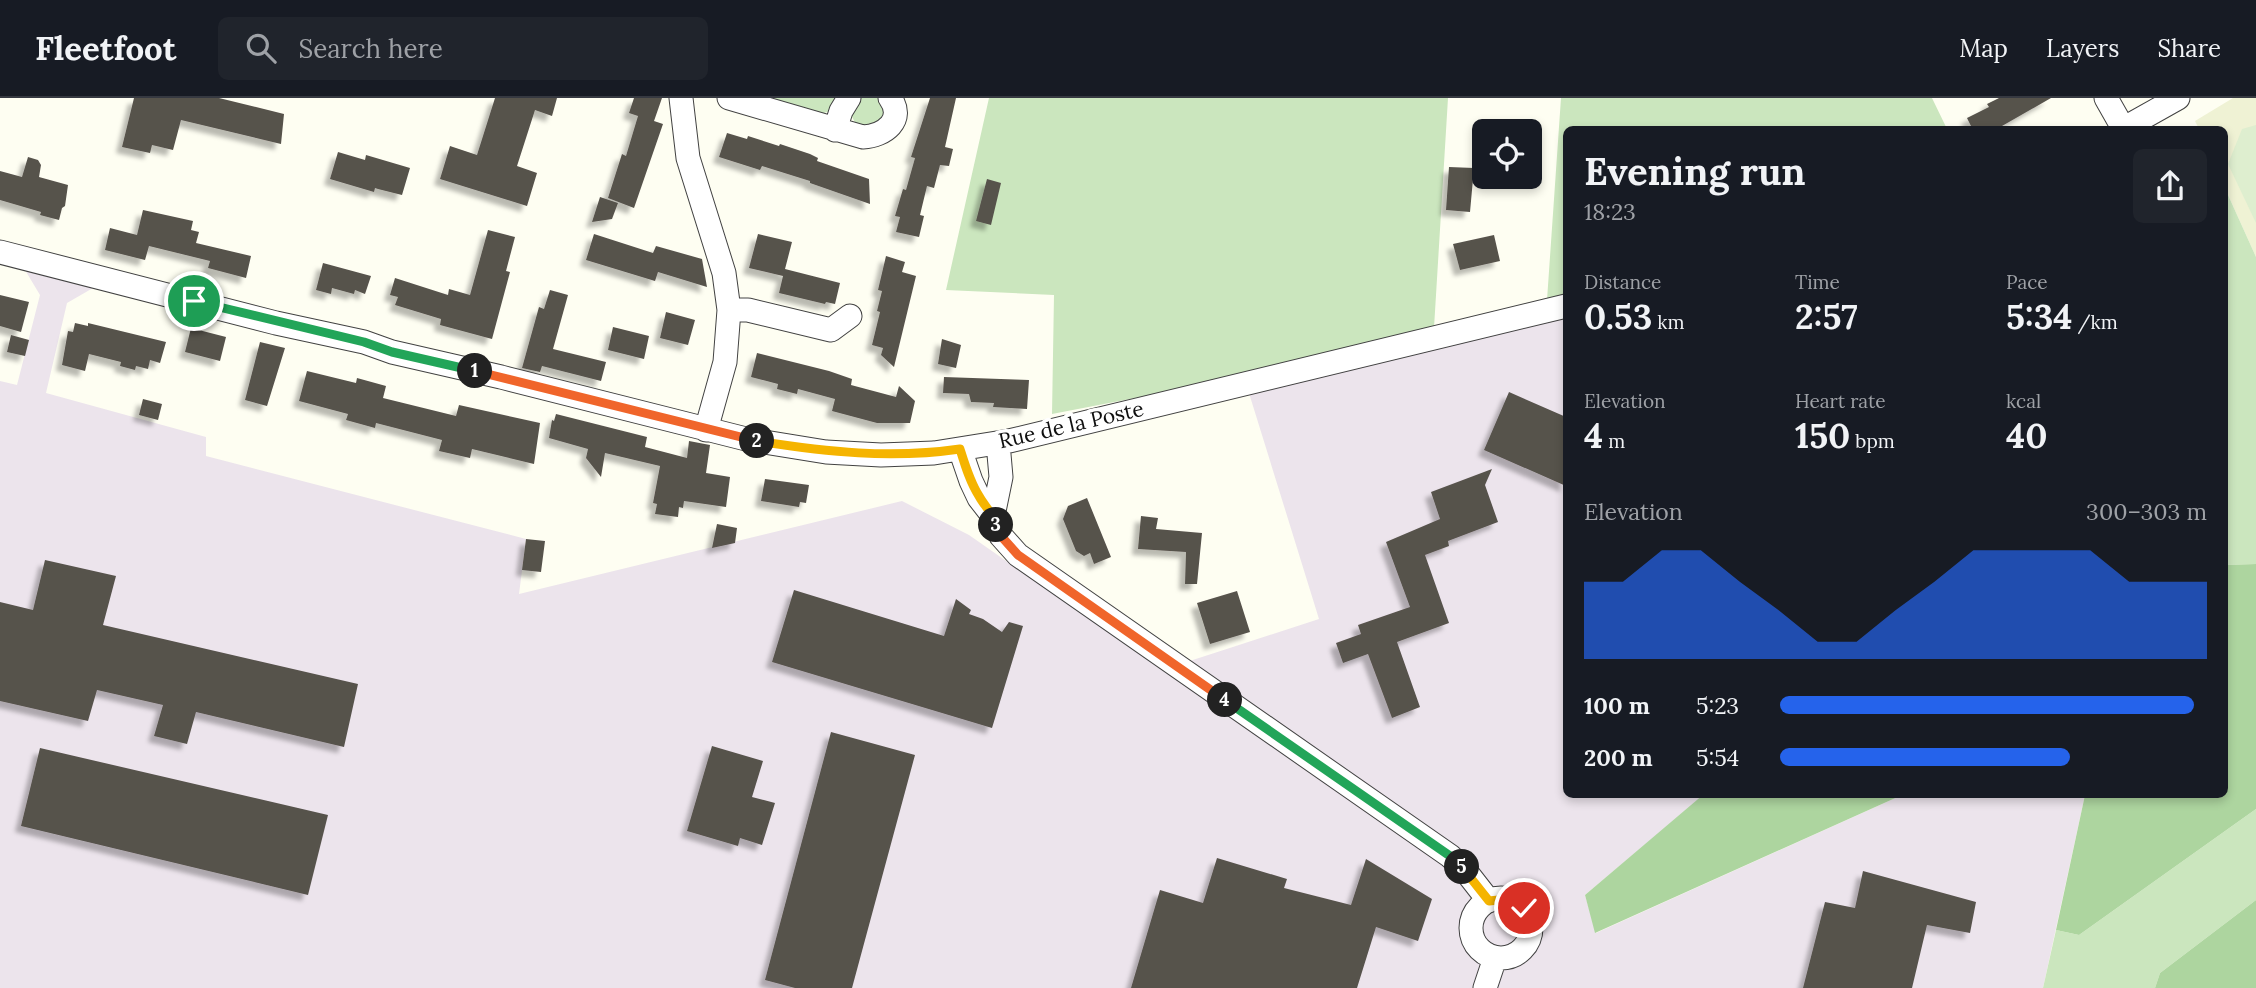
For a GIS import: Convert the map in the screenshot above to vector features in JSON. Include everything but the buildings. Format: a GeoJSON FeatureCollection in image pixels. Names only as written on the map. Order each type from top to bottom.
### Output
{"type":"FeatureCollection","features":[{"type":"Feature","properties":{"kind":"street"},"geometry":{"type":"LineString","coordinates":[[681,98],[688,158],[724,274],[729,310],[725,362],[706,430]]}},
{"type":"Feature","properties":{"kind":"street"},"geometry":{"type":"LineString","coordinates":[[729,98],[863,137],[877,137],[887,131],[895,117],[890,98]]}},
{"type":"Feature","properties":{"kind":"street"},"geometry":{"type":"LineString","coordinates":[[835,130],[841,111],[849,98]]}},
{"type":"Feature","properties":{"kind":"street"},"geometry":{"type":"LineString","coordinates":[[2106,98],[2120,126]]}},
{"type":"Feature","properties":{"kind":"street"},"geometry":{"type":"LineString","coordinates":[[2127,126],[2178,98]]}},
{"type":"Feature","properties":{"kind":"street","name":"Rue de la Poste"},"geometry":{"type":"LineString","coordinates":[[0,252],[706,430],[790,446],[852,454],[904,455],[998,443],[1563,307]]}},
{"type":"Feature","properties":{"kind":"street"},"geometry":{"type":"LineString","coordinates":[[729,310],[748,310],[831,330],[850,316]]}},
{"type":"Feature","properties":{"kind":"street"},"geometry":{"type":"LineString","coordinates":[[993,516],[1001,477],[998,443]]}},
{"type":"Feature","properties":{"kind":"street"},"geometry":{"type":"LineString","coordinates":[[960,449],[979,498],[993,516],[1001,536],[1018,555],[1450,856],[1489,901]]}},
{"type":"Feature","properties":{"kind":"street"},"geometry":{"type":"LineString","coordinates":[[1508,899],[1517,902],[1524,908],[1532,926],[1528,944],[1521,951],[1504,959],[1495,958],[1479,948],[1471,931],[1475,913],[1489,901],[1508,899]]}},
{"type":"Feature","properties":{"kind":"street"},"geometry":{"type":"LineString","coordinates":[[1485,988],[1495,958]]}},
{"type":"Feature","properties":{"kind":"shaded area"},"geometry":{"type":"Polygon","coordinates":[[[25,270],[93,288],[67,303],[46,393],[206,437],[206,456],[526,539],[519,594],[902,501],[969,535],[1162,670],[1319,619],[1244,377],[1563,296],[1563,798],[1700,798],[1585,895],[1596,933],[1895,798],[2084,798],[2043,988],[0,988],[0,381],[17,385],[40,295],[25,270]]]}},
{"type":"Feature","properties":{"kind":"green space"},"geometry":{"type":"Polygon","coordinates":[[[760,98],[839,98],[830,111],[821,114],[760,98]]]}},
{"type":"Feature","properties":{"kind":"green space"},"geometry":{"type":"Polygon","coordinates":[[[857,98],[881,98],[885,102],[884,124],[857,126],[851,115],[857,98]]]}},
{"type":"Feature","properties":{"kind":"green space"},"geometry":{"type":"Polygon","coordinates":[[[989,98],[1448,98],[1434,328],[1244,377],[1052,414],[1054,295],[946,290],[989,98]]]}},
{"type":"Feature","properties":{"kind":"green space"},"geometry":{"type":"Polygon","coordinates":[[[1561,98],[1932,98],[1946,126],[1563,126],[1563,296],[1547,300],[1561,98]]]}},
{"type":"Feature","properties":{"kind":"green space"},"geometry":{"type":"Polygon","coordinates":[[[2233,98],[2256,98],[2256,257],[2228,195],[2228,126],[2198,126],[2195,121],[2233,98]]]}},
{"type":"Feature","properties":{"kind":"green space"},"geometry":{"type":"Polygon","coordinates":[[[2256,125],[2256,223],[2228,164],[2242,129],[2256,125]]]}},
{"type":"Feature","properties":{"kind":"green space"},"geometry":{"type":"Polygon","coordinates":[[[2228,195],[2256,257],[2256,564],[2228,565],[2228,195]]]}},
{"type":"Feature","properties":{"kind":"green space"},"geometry":{"type":"Polygon","coordinates":[[[2256,564],[2256,809],[2079,935],[2056,930],[2084,798],[2228,798],[2228,565],[2256,564]]]}},
{"type":"Feature","properties":{"kind":"green space"},"geometry":{"type":"Polygon","coordinates":[[[1699,798],[1895,798],[1595,933],[1585,895],[1699,798]]]}},
{"type":"Feature","properties":{"kind":"green space"},"geometry":{"type":"Polygon","coordinates":[[[2256,809],[2256,900],[2160,973],[2155,988],[2043,988],[2056,930],[2079,935],[2256,809]]]}},
{"type":"Feature","properties":{"kind":"green space"},"geometry":{"type":"Polygon","coordinates":[[[2256,900],[2256,988],[2155,988],[2160,973],[2256,900]]]}},
{"type":"Feature","properties":{"kind":"route"},"geometry":{"type":"LineString","coordinates":[[194,301],[746,439],[852,454],[904,455],[960,449],[979,498],[993,516],[1001,536],[1018,555],[1450,856],[1489,901],[1508,899],[1524,908]]}}]}
